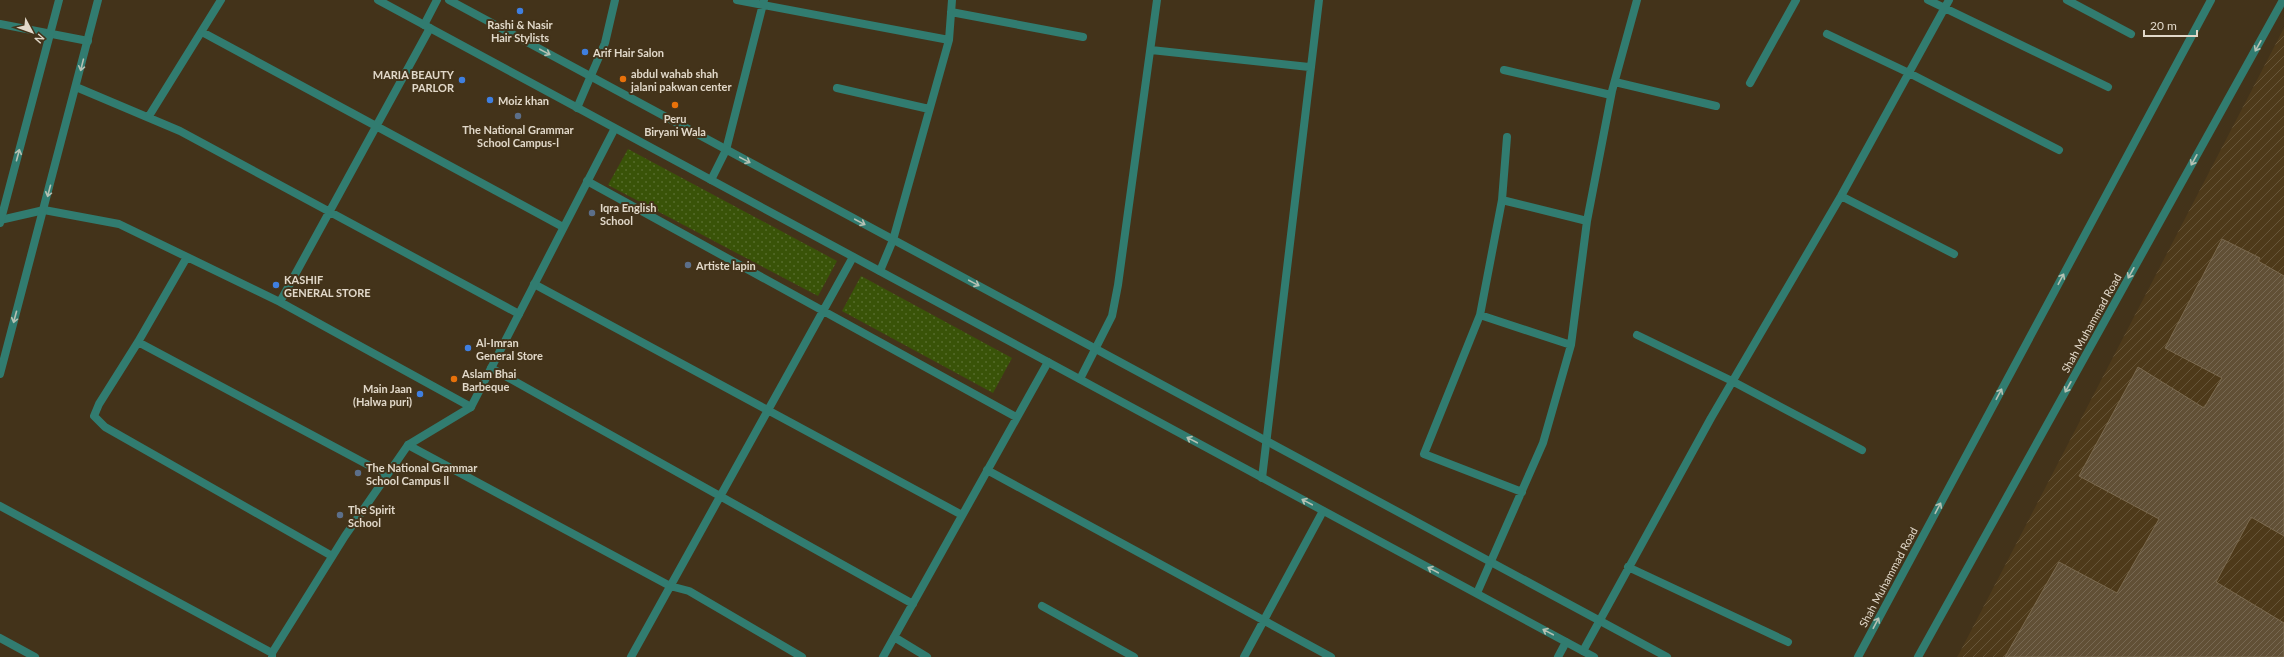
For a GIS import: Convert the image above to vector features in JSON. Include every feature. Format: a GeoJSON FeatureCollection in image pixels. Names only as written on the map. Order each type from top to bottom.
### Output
{"type":"FeatureCollection","features":[{"type":"Feature","properties":{"kind":"street"},"geometry":{"type":"LineString","coordinates":[[59,0],[0,221],[44,210],[119,224],[280,302],[471,407]]}},
{"type":"Feature","properties":{"kind":"street"},"geometry":{"type":"LineString","coordinates":[[0,374],[98,0]]}},
{"type":"Feature","properties":{"kind":"street"},"geometry":{"type":"LineString","coordinates":[[149,116],[221,0]]}},
{"type":"Feature","properties":{"kind":"street"},"geometry":{"type":"LineString","coordinates":[[378,0],[1594,657]]}},
{"type":"Feature","properties":{"kind":"street"},"geometry":{"type":"LineString","coordinates":[[280,302],[376,126],[427,26],[437,0]]}},
{"type":"Feature","properties":{"kind":"street"},"geometry":{"type":"LineString","coordinates":[[449,0],[1667,657]]}},
{"type":"Feature","properties":{"kind":"street"},"geometry":{"type":"LineString","coordinates":[[577,108],[605,43],[615,0]]}},
{"type":"Feature","properties":{"kind":"street"},"geometry":{"type":"LineString","coordinates":[[738,0],[763,3],[949,40]]}},
{"type":"Feature","properties":{"kind":"street"},"geometry":{"type":"LineString","coordinates":[[880,271],[893,240],[949,40],[952,0]]}},
{"type":"Feature","properties":{"kind":"street"},"geometry":{"type":"LineString","coordinates":[[1080,379],[1112,316],[1118,285],[1157,0]]}},
{"type":"Feature","properties":{"kind":"street"},"geometry":{"type":"LineString","coordinates":[[1262,478],[1265,440],[1309,67],[1319,0]]}},
{"type":"Feature","properties":{"kind":"street"},"geometry":{"type":"LineString","coordinates":[[1477,593],[1543,443],[1571,345],[1587,221],[1611,95],[1637,0]]}},
{"type":"Feature","properties":{"kind":"street"},"geometry":{"type":"LineString","coordinates":[[1750,84],[1796,0]]}},
{"type":"Feature","properties":{"kind":"street"},"geometry":{"type":"LineString","coordinates":[[1928,0],[2108,88]]}},
{"type":"Feature","properties":{"kind":"street"},"geometry":{"type":"LineString","coordinates":[[1583,651],[1732,381],[1841,196],[1949,0]]}},
{"type":"Feature","properties":{"kind":"street"},"geometry":{"type":"LineString","coordinates":[[2067,0],[2131,34]]}},
{"type":"Feature","properties":{"kind":"street","name":"Shah Muhammad Road"},"geometry":{"type":"LineString","coordinates":[[1858,657],[2211,0]]}},
{"type":"Feature","properties":{"kind":"street","name":"Shah Muhammad Road"},"geometry":{"type":"LineString","coordinates":[[1918,657],[2284,0]]}},
{"type":"Feature","properties":{"kind":"street"},"geometry":{"type":"LineString","coordinates":[[711,180],[726,150],[763,3]]}},
{"type":"Feature","properties":{"kind":"street"},"geometry":{"type":"LineString","coordinates":[[951,12],[1083,37]]}},
{"type":"Feature","properties":{"kind":"street"},"geometry":{"type":"LineString","coordinates":[[0,24],[88,41]]}},
{"type":"Feature","properties":{"kind":"street"},"geometry":{"type":"LineString","coordinates":[[202,32],[563,227]]}},
{"type":"Feature","properties":{"kind":"street"},"geometry":{"type":"LineString","coordinates":[[1827,34],[1909,73],[2059,150]]}},
{"type":"Feature","properties":{"kind":"street"},"geometry":{"type":"LineString","coordinates":[[1150,50],[1309,67]]}},
{"type":"Feature","properties":{"kind":"street"},"geometry":{"type":"LineString","coordinates":[[1504,70],[1611,95]]}},
{"type":"Feature","properties":{"kind":"street"},"geometry":{"type":"LineString","coordinates":[[1614,82],[1716,106]]}},
{"type":"Feature","properties":{"kind":"street"},"geometry":{"type":"LineString","coordinates":[[76,87],[149,116],[519,314]]}},
{"type":"Feature","properties":{"kind":"street"},"geometry":{"type":"LineString","coordinates":[[837,88],[929,109]]}},
{"type":"Feature","properties":{"kind":"street"},"geometry":{"type":"LineString","coordinates":[[0,506],[272,655],[332,556],[408,445],[471,407],[615,128]]}},
{"type":"Feature","properties":{"kind":"street"},"geometry":{"type":"LineString","coordinates":[[1507,137],[1502,200],[1480,316],[1424,454],[1522,492]]}},
{"type":"Feature","properties":{"kind":"street"},"geometry":{"type":"LineString","coordinates":[[587,181],[823,309],[1016,417]]}},
{"type":"Feature","properties":{"kind":"street"},"geometry":{"type":"LineString","coordinates":[[1841,196],[1954,254]]}},
{"type":"Feature","properties":{"kind":"street"},"geometry":{"type":"LineString","coordinates":[[1502,200],[1587,221]]}},
{"type":"Feature","properties":{"kind":"street"},"geometry":{"type":"LineString","coordinates":[[630,657],[853,256]]}},
{"type":"Feature","properties":{"kind":"street"},"geometry":{"type":"LineString","coordinates":[[187,257],[138,342],[99,404],[94,416],[105,427],[332,556]]}},
{"type":"Feature","properties":{"kind":"street"},"geometry":{"type":"LineString","coordinates":[[534,284],[962,515]]}},
{"type":"Feature","properties":{"kind":"street"},"geometry":{"type":"LineString","coordinates":[[1480,316],[1571,345]]}},
{"type":"Feature","properties":{"kind":"street"},"geometry":{"type":"LineString","coordinates":[[1636,335],[1732,381],[1862,450]]}},
{"type":"Feature","properties":{"kind":"street"},"geometry":{"type":"LineString","coordinates":[[138,342],[387,475]]}},
{"type":"Feature","properties":{"kind":"street"},"geometry":{"type":"LineString","coordinates":[[883,657],[1048,362]]}},
{"type":"Feature","properties":{"kind":"street"},"geometry":{"type":"LineString","coordinates":[[491,368],[913,604]]}},
{"type":"Feature","properties":{"kind":"street"},"geometry":{"type":"LineString","coordinates":[[408,445],[670,586],[690,592],[802,657]]}},
{"type":"Feature","properties":{"kind":"street"},"geometry":{"type":"LineString","coordinates":[[987,470],[1331,657]]}},
{"type":"Feature","properties":{"kind":"street"},"geometry":{"type":"LineString","coordinates":[[1244,657],[1323,511]]}},
{"type":"Feature","properties":{"kind":"street"},"geometry":{"type":"LineString","coordinates":[[1628,567],[1788,642]]}},
{"type":"Feature","properties":{"kind":"street"},"geometry":{"type":"LineString","coordinates":[[1042,606],[1134,657]]}},
{"type":"Feature","properties":{"kind":"street"},"geometry":{"type":"LineString","coordinates":[[894,637],[927,657]]}},
{"type":"Feature","properties":{"kind":"street"},"geometry":{"type":"LineString","coordinates":[[0,638],[35,657]]}},
{"type":"Feature","properties":{"kind":"street"},"geometry":{"type":"LineString","coordinates":[[1558,657],[1566,642]]}},
{"type":"Feature","properties":{"kind":"shaded area"},"geometry":{"type":"Polygon","coordinates":[[[2284,28],[2284,657],[1957,657],[1960,652],[2284,28]]]}},
{"type":"Feature","properties":{"kind":"green space"},"geometry":{"type":"Polygon","coordinates":[[[628,149],[837,261],[818,296],[608,185],[628,149]]]}},
{"type":"Feature","properties":{"kind":"green space"},"geometry":{"type":"Polygon","coordinates":[[[861,276],[1012,358],[993,393],[842,311],[861,276]]]}},
{"type":"Feature","properties":{"kind":"building"},"geometry":{"type":"Polygon","coordinates":[[[2222,239],[2260,258],[2258,261],[2284,276],[2284,536],[2251,517],[2216,582],[2284,623],[2284,657],[2005,657],[2059,562],[2117,593],[2159,519],[2079,476],[2138,367],[2204,408],[2222,378],[2165,348],[2222,239]]]}},
{"type":"Feature","properties":{"kind":"place","name":"Rashi & Nasir Hair Stylists"},"geometry":{"type":"Point","coordinates":[520,11]}},
{"type":"Feature","properties":{"kind":"place","name":"Arif Hair Salon"},"geometry":{"type":"Point","coordinates":[585,52]}},
{"type":"Feature","properties":{"kind":"place","name":"abdul wahab shah jalani pakwan center"},"geometry":{"type":"Point","coordinates":[623,79]}},
{"type":"Feature","properties":{"kind":"place","name":"MARIA BEAUTY PARLOR"},"geometry":{"type":"Point","coordinates":[462,80]}},
{"type":"Feature","properties":{"kind":"place","name":"Moiz khan"},"geometry":{"type":"Point","coordinates":[490,100]}},
{"type":"Feature","properties":{"kind":"place","name":"Peru Biryani Wala"},"geometry":{"type":"Point","coordinates":[675,105]}},
{"type":"Feature","properties":{"kind":"place","name":"The National Grammar School Campus-l"},"geometry":{"type":"Point","coordinates":[518,116]}},
{"type":"Feature","properties":{"kind":"place","name":"Iqra English School"},"geometry":{"type":"Point","coordinates":[592,213]}},
{"type":"Feature","properties":{"kind":"place","name":"Artiste lapin"},"geometry":{"type":"Point","coordinates":[688,265]}},
{"type":"Feature","properties":{"kind":"place","name":"KASHIF GENERAL STORE"},"geometry":{"type":"Point","coordinates":[276,285]}},
{"type":"Feature","properties":{"kind":"place","name":"Al-Imran General Store"},"geometry":{"type":"Point","coordinates":[468,348]}},
{"type":"Feature","properties":{"kind":"place","name":"Aslam Bhai Barbeque"},"geometry":{"type":"Point","coordinates":[454,379]}},
{"type":"Feature","properties":{"kind":"place","name":"Main Jaan (Halwa puri)"},"geometry":{"type":"Point","coordinates":[420,394]}},
{"type":"Feature","properties":{"kind":"place","name":"The National Grammar School Campus ll"},"geometry":{"type":"Point","coordinates":[358,473]}},
{"type":"Feature","properties":{"kind":"place","name":"The Spirit School"},"geometry":{"type":"Point","coordinates":[340,515]}}]}
